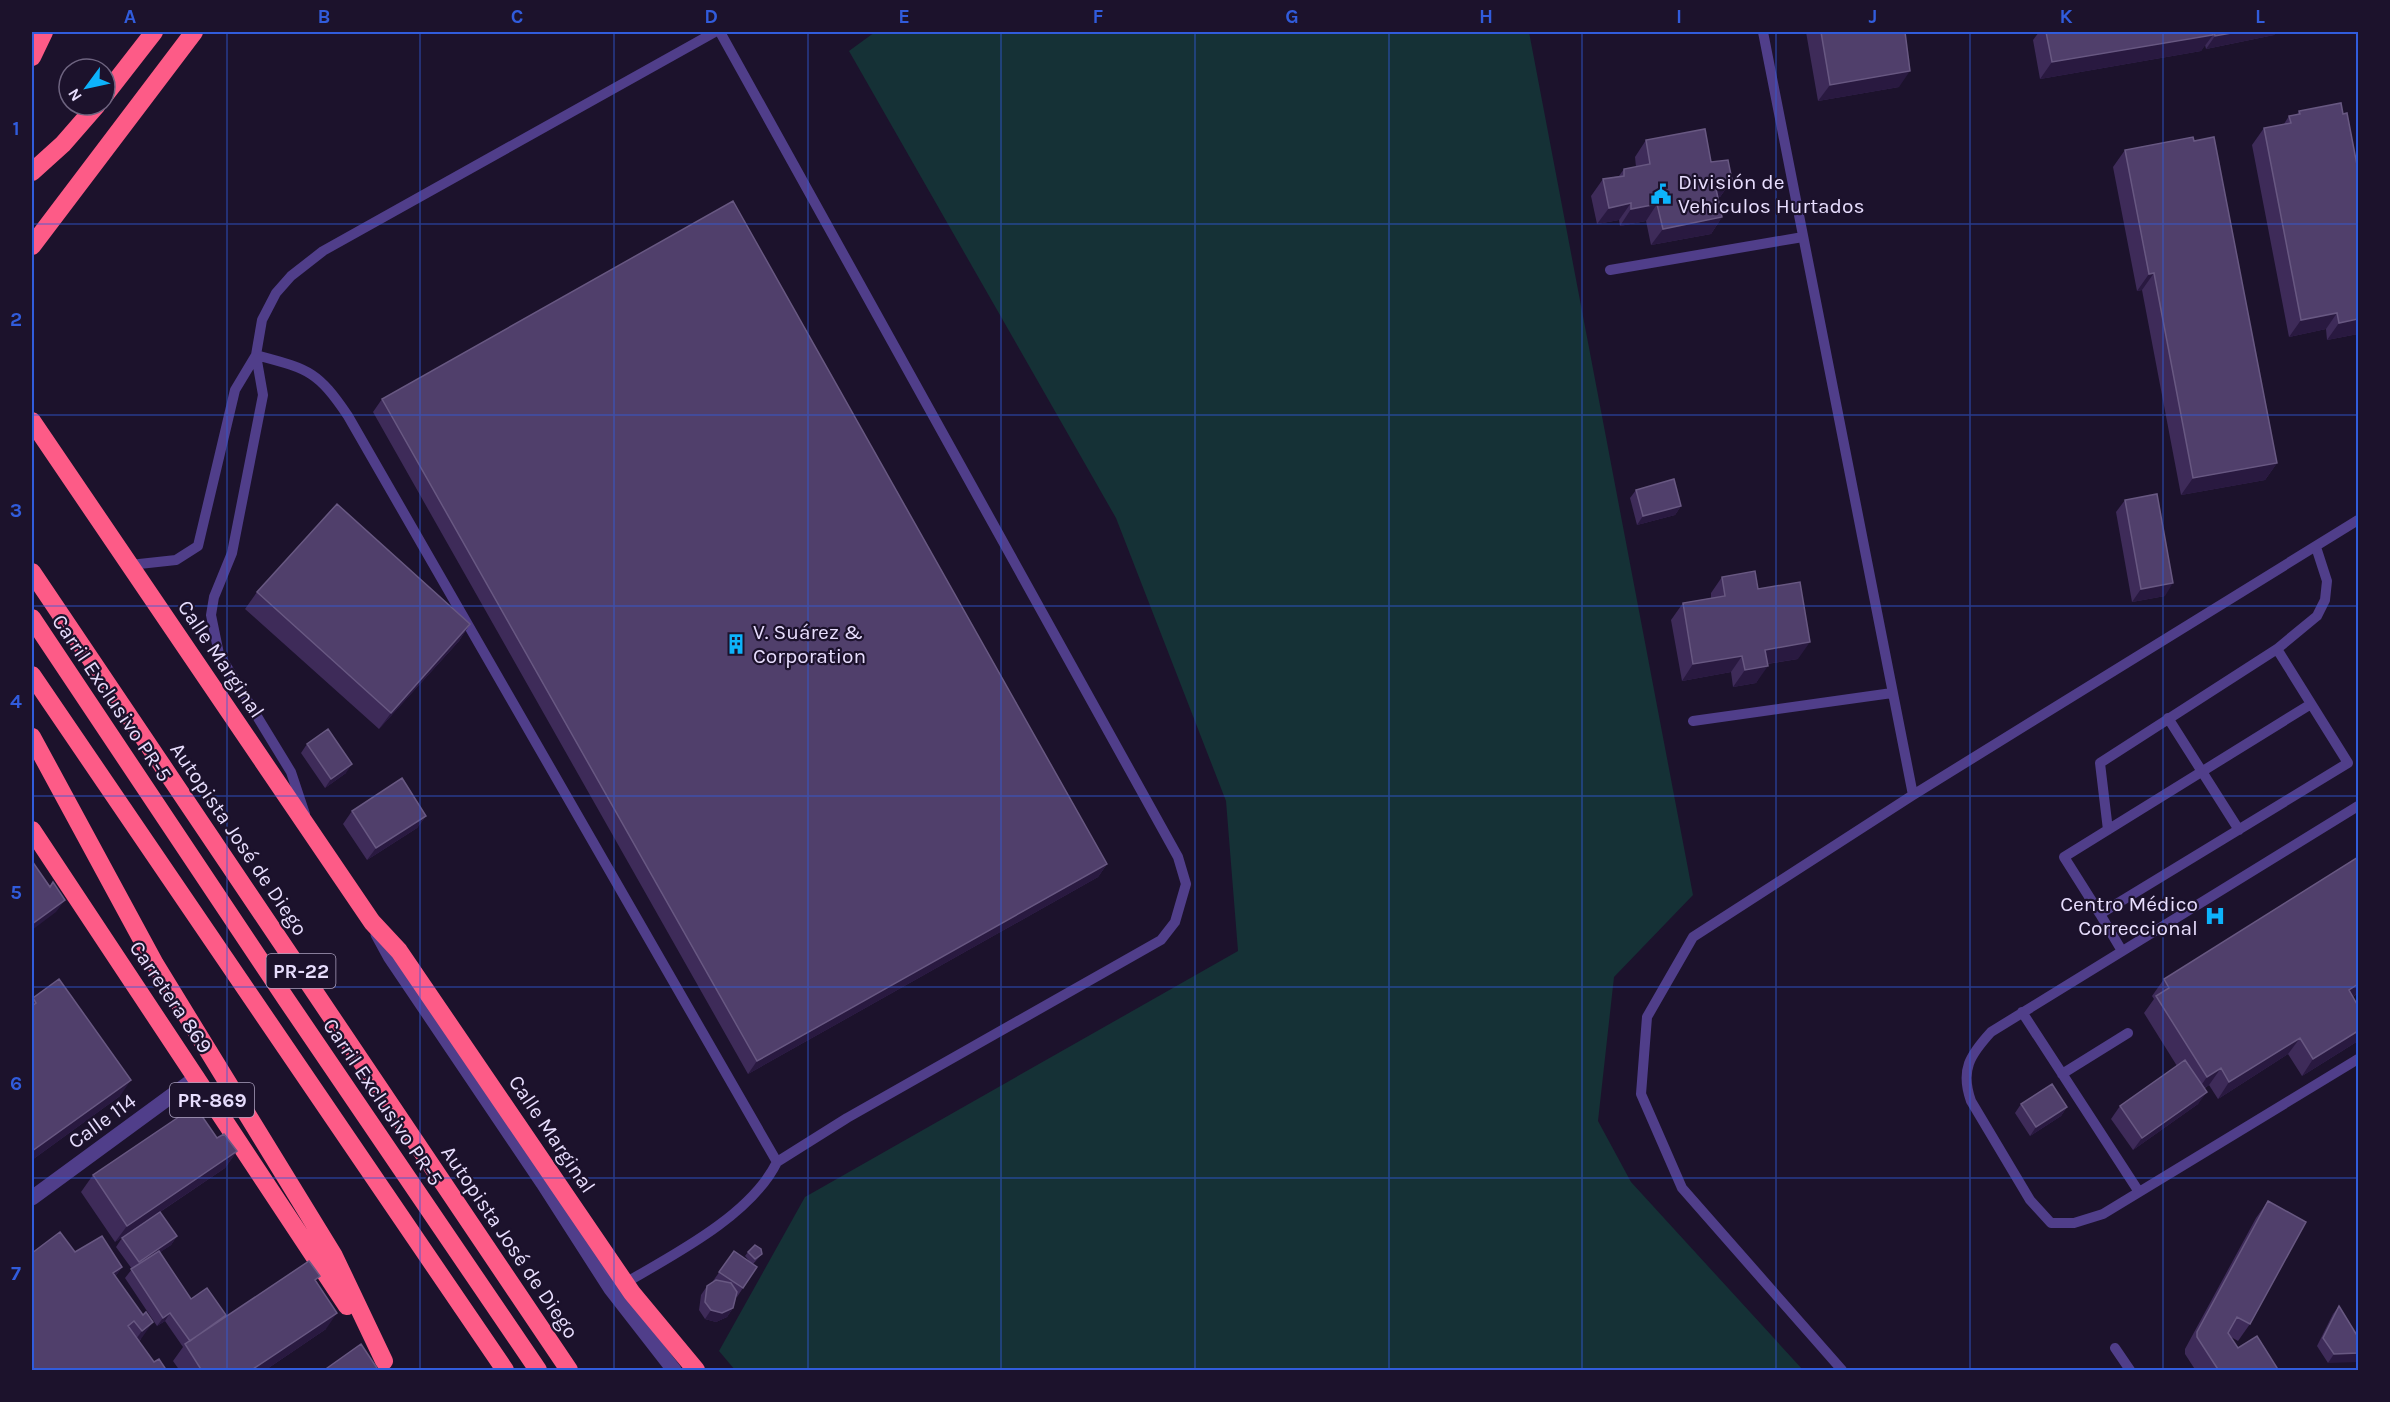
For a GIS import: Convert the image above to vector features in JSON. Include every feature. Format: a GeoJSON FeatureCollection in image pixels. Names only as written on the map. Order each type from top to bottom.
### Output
{"type":"FeatureCollection","features":[{"type":"Feature","properties":{"kind":"highway"},"geometry":{"type":"LineString","coordinates":[[117,80],[154,32]]}},
{"type":"Feature","properties":{"kind":"highway"},"geometry":{"type":"LineString","coordinates":[[32,246],[194,32]]}},
{"type":"Feature","properties":{"kind":"highway"},"geometry":{"type":"LineString","coordinates":[[32,57],[42,33]]}},
{"type":"Feature","properties":{"kind":"highway"},"geometry":{"type":"LineString","coordinates":[[32,172],[63,144],[87,117]]}},
{"type":"Feature","properties":{"kind":"highway","name":"Calle Marginal"},"geometry":{"type":"LineString","coordinates":[[32,422],[372,922],[399,951],[625,1282],[696,1371]]}},
{"type":"Feature","properties":{"kind":"highway","name":"Autopista José de Diego"},"geometry":{"type":"LineString","coordinates":[[32,572],[569,1371]]}},
{"type":"Feature","properties":{"kind":"highway","name":"Carril Exclusivo PR-5"},"geometry":{"type":"LineString","coordinates":[[32,618],[538,1371]]}},
{"type":"Feature","properties":{"kind":"highway","name":"PR-22"},"geometry":{"type":"LineString","coordinates":[[32,675],[505,1371]]}},
{"type":"Feature","properties":{"kind":"highway"},"geometry":{"type":"LineString","coordinates":[[32,737],[155,964],[334,1256],[387,1366]]}},
{"type":"Feature","properties":{"kind":"highway","name":"Carretera 869"},"geometry":{"type":"LineString","coordinates":[[32,830],[387,1366]]}},
{"type":"Feature","properties":{"kind":"street","name":"Calle Marginal"},"geometry":{"type":"LineString","coordinates":[[372,922],[390,956],[543,1183],[611,1289],[674,1371]]}},
{"type":"Feature","properties":{"kind":"street","name":"Calle 114"},"geometry":{"type":"LineString","coordinates":[[32,1198],[197,1077]]}},
{"type":"Feature","properties":{"kind":"lane"},"geometry":{"type":"LineString","coordinates":[[311,832],[291,772],[230,676],[219,654],[212,627],[214,597],[232,552],[263,395],[256,355],[262,320],[276,293],[291,276],[323,251],[717,32],[1178,857],[1186,884],[1175,922],[1161,940],[858,1112],[777,1162],[772,1173],[734,1213],[690,1246],[625,1282]]}},
{"type":"Feature","properties":{"kind":"lane"},"geometry":{"type":"LineString","coordinates":[[1763,32],[1913,795]]}},
{"type":"Feature","properties":{"kind":"lane"},"geometry":{"type":"LineString","coordinates":[[1610,270],[1803,237]]}},
{"type":"Feature","properties":{"kind":"lane"},"geometry":{"type":"LineString","coordinates":[[130,566],[176,560],[198,546],[235,390],[256,355]]}},
{"type":"Feature","properties":{"kind":"lane"},"geometry":{"type":"LineString","coordinates":[[256,355],[305,369],[317,376],[329,388],[348,416],[777,1162]]}},
{"type":"Feature","properties":{"kind":"lane"},"geometry":{"type":"LineString","coordinates":[[1842,1371],[1682,1188],[1641,1094],[1647,1017],[1693,937],[1913,795],[2358,520]]}},
{"type":"Feature","properties":{"kind":"lane"},"geometry":{"type":"LineString","coordinates":[[2108,830],[2100,763],[2277,649],[2317,616],[2325,600],[2327,581],[2316,547]]}},
{"type":"Feature","properties":{"kind":"lane"},"geometry":{"type":"LineString","coordinates":[[2277,649],[2348,763]]}},
{"type":"Feature","properties":{"kind":"lane"},"geometry":{"type":"LineString","coordinates":[[1693,721],[1893,693]]}},
{"type":"Feature","properties":{"kind":"lane"},"geometry":{"type":"LineString","coordinates":[[2122,951],[2064,857],[2311,704]]}},
{"type":"Feature","properties":{"kind":"lane"},"geometry":{"type":"LineString","coordinates":[[2168,718],[2239,830]]}},
{"type":"Feature","properties":{"kind":"lane"},"geometry":{"type":"LineString","coordinates":[[2100,914],[2358,757]]}},
{"type":"Feature","properties":{"kind":"lane"},"geometry":{"type":"LineString","coordinates":[[2358,806],[1991,1032],[1974,1051],[1967,1070],[1966,1085],[1971,1101],[2030,1200],[2051,1223],[2074,1223],[2103,1214],[2358,1059]]}},
{"type":"Feature","properties":{"kind":"lane"},"geometry":{"type":"LineString","coordinates":[[2022,1012],[2139,1192]]}},
{"type":"Feature","properties":{"kind":"lane"},"geometry":{"type":"LineString","coordinates":[[2062,1074],[2128,1033]]}},
{"type":"Feature","properties":{"kind":"lane"},"geometry":{"type":"LineString","coordinates":[[2115,1348],[2130,1371]]}},
{"type":"Feature","properties":{"kind":"green space"},"geometry":{"type":"Polygon","coordinates":[[[875,32],[1529,32],[1693,895],[1614,977],[1598,1121],[1631,1182],[1803,1370],[735,1370],[719,1351],[805,1197],[1238,951],[1226,801],[1116,518],[849,51],[875,32]]]}},
{"type":"Feature","properties":{"kind":"building"},"geometry":{"type":"Polygon","coordinates":[[[1821,32],[1905,32],[1910,71],[1830,85],[1821,32]]]}},
{"type":"Feature","properties":{"kind":"building"},"geometry":{"type":"Polygon","coordinates":[[[2046,32],[2212,32],[2213,35],[2052,62],[2046,32]]]}},
{"type":"Feature","properties":{"kind":"building"},"geometry":{"type":"Polygon","coordinates":[[[2214,32],[2237,32],[2215,36],[2214,32]]]}},
{"type":"Feature","properties":{"kind":"building"},"geometry":{"type":"Polygon","coordinates":[[[2341,103],[2343,114],[2347,113],[2358,170],[2358,319],[2339,323],[2337,313],[2301,320],[2264,128],[2291,123],[2289,116],[2300,114],[2299,111],[2341,103]]]}},
{"type":"Feature","properties":{"kind":"building","name":"División de Vehiculos Hurtados"},"geometry":{"type":"Polygon","coordinates":[[[1705,129],[1711,162],[1728,160],[1732,180],[1715,184],[1722,217],[1663,229],[1657,204],[1631,209],[1631,203],[1609,208],[1603,179],[1624,176],[1624,169],[1650,164],[1646,140],[1705,129]]]}},
{"type":"Feature","properties":{"kind":"building"},"geometry":{"type":"Polygon","coordinates":[[[2193,137],[2194,141],[2214,137],[2277,463],[2193,478],[2154,273],[2149,274],[2125,150],[2193,137]]]}},
{"type":"Feature","properties":{"kind":"building","name":"V. Suárez & Corporation"},"geometry":{"type":"Polygon","coordinates":[[[733,201],[1107,864],[757,1061],[382,399],[733,201]]]}},
{"type":"Feature","properties":{"kind":"building"},"geometry":{"type":"Polygon","coordinates":[[[1674,479],[1681,506],[1643,516],[1636,490],[1674,479]]]}},
{"type":"Feature","properties":{"kind":"building"},"geometry":{"type":"Polygon","coordinates":[[[2157,494],[2173,583],[2141,589],[2125,500],[2157,494]]]}},
{"type":"Feature","properties":{"kind":"building"},"geometry":{"type":"Polygon","coordinates":[[[337,504],[470,624],[391,713],[257,592],[337,504]]]}},
{"type":"Feature","properties":{"kind":"building"},"geometry":{"type":"Polygon","coordinates":[[[1755,571],[1758,589],[1800,582],[1810,642],[1765,650],[1768,666],[1745,670],[1742,656],[1693,664],[1683,603],[1725,596],[1722,577],[1755,571]]]}},
{"type":"Feature","properties":{"kind":"building"},"geometry":{"type":"Polygon","coordinates":[[[328,729],[352,764],[331,779],[307,744],[328,729]]]}},
{"type":"Feature","properties":{"kind":"building"},"geometry":{"type":"Polygon","coordinates":[[[402,778],[426,816],[376,848],[352,811],[402,778]]]}},
{"type":"Feature","properties":{"kind":"building"},"geometry":{"type":"Polygon","coordinates":[[[2358,857],[2358,984],[2349,990],[2358,1006],[2358,1031],[2313,1059],[2300,1038],[2229,1082],[2221,1068],[2207,1077],[2156,996],[2169,988],[2164,979],[2358,857]]]}},
{"type":"Feature","properties":{"kind":"building"},"geometry":{"type":"Polygon","coordinates":[[[32,861],[50,887],[53,882],[65,900],[32,924],[32,861]]]}},
{"type":"Feature","properties":{"kind":"building"},"geometry":{"type":"Polygon","coordinates":[[[59,979],[131,1080],[32,1151],[32,1006],[36,1003],[33,998],[59,979]]]}},
{"type":"Feature","properties":{"kind":"building"},"geometry":{"type":"Polygon","coordinates":[[[2185,1060],[2207,1092],[2142,1138],[2120,1106],[2185,1060]]]}},
{"type":"Feature","properties":{"kind":"building"},"geometry":{"type":"Polygon","coordinates":[[[2052,1084],[2067,1107],[2036,1127],[2021,1104],[2052,1084]]]}},
{"type":"Feature","properties":{"kind":"building"},"geometry":{"type":"Polygon","coordinates":[[[195,1106],[217,1138],[224,1134],[237,1151],[127,1226],[93,1175],[195,1106]]]}},
{"type":"Feature","properties":{"kind":"building"},"geometry":{"type":"Polygon","coordinates":[[[2268,1201],[2306,1222],[2250,1324],[2237,1317],[2228,1333],[2238,1348],[2257,1336],[2279,1371],[2219,1371],[2197,1337],[2197,1332],[2268,1201]]]}},
{"type":"Feature","properties":{"kind":"building"},"geometry":{"type":"Polygon","coordinates":[[[160,1212],[177,1236],[139,1262],[122,1238],[160,1212]]]}},
{"type":"Feature","properties":{"kind":"building"},"geometry":{"type":"Polygon","coordinates":[[[60,1232],[75,1252],[102,1236],[122,1267],[113,1273],[143,1315],[146,1312],[153,1322],[142,1331],[134,1321],[128,1326],[154,1362],[159,1359],[167,1371],[32,1371],[32,1253],[60,1232]]]}},
{"type":"Feature","properties":{"kind":"building"},"geometry":{"type":"Polygon","coordinates":[[[755,1245],[761,1249],[762,1254],[755,1259],[748,1252],[755,1245]]]}},
{"type":"Feature","properties":{"kind":"building"},"geometry":{"type":"Polygon","coordinates":[[[159,1251],[191,1299],[207,1288],[226,1315],[190,1341],[170,1313],[163,1318],[131,1269],[159,1251]]]}},
{"type":"Feature","properties":{"kind":"building"},"geometry":{"type":"Polygon","coordinates":[[[734,1251],[757,1267],[743,1288],[719,1272],[734,1251]]]}},
{"type":"Feature","properties":{"kind":"building"},"geometry":{"type":"Polygon","coordinates":[[[309,1261],[320,1276],[315,1280],[337,1313],[250,1371],[202,1371],[185,1344],[309,1261]]]}},
{"type":"Feature","properties":{"kind":"building"},"geometry":{"type":"Polygon","coordinates":[[[716,1280],[731,1283],[737,1292],[733,1308],[722,1313],[711,1310],[705,1302],[707,1286],[716,1280]]]}},
{"type":"Feature","properties":{"kind":"building"},"geometry":{"type":"Polygon","coordinates":[[[2339,1306],[2358,1337],[2358,1353],[2334,1354],[2323,1338],[2339,1306]]]}},
{"type":"Feature","properties":{"kind":"building"},"geometry":{"type":"Polygon","coordinates":[[[361,1344],[379,1371],[323,1371],[361,1344]]]}},
{"type":"Feature","properties":{"kind":"place","name":"División de Vehiculos Hurtados"},"geometry":{"type":"Point","coordinates":[1661,194]}},
{"type":"Feature","properties":{"kind":"place","name":"V. Suárez & Corporation"},"geometry":{"type":"Point","coordinates":[736,644]}},
{"type":"Feature","properties":{"kind":"place","name":"Centro Médico Correccional"},"geometry":{"type":"Point","coordinates":[2215,916]}}]}
